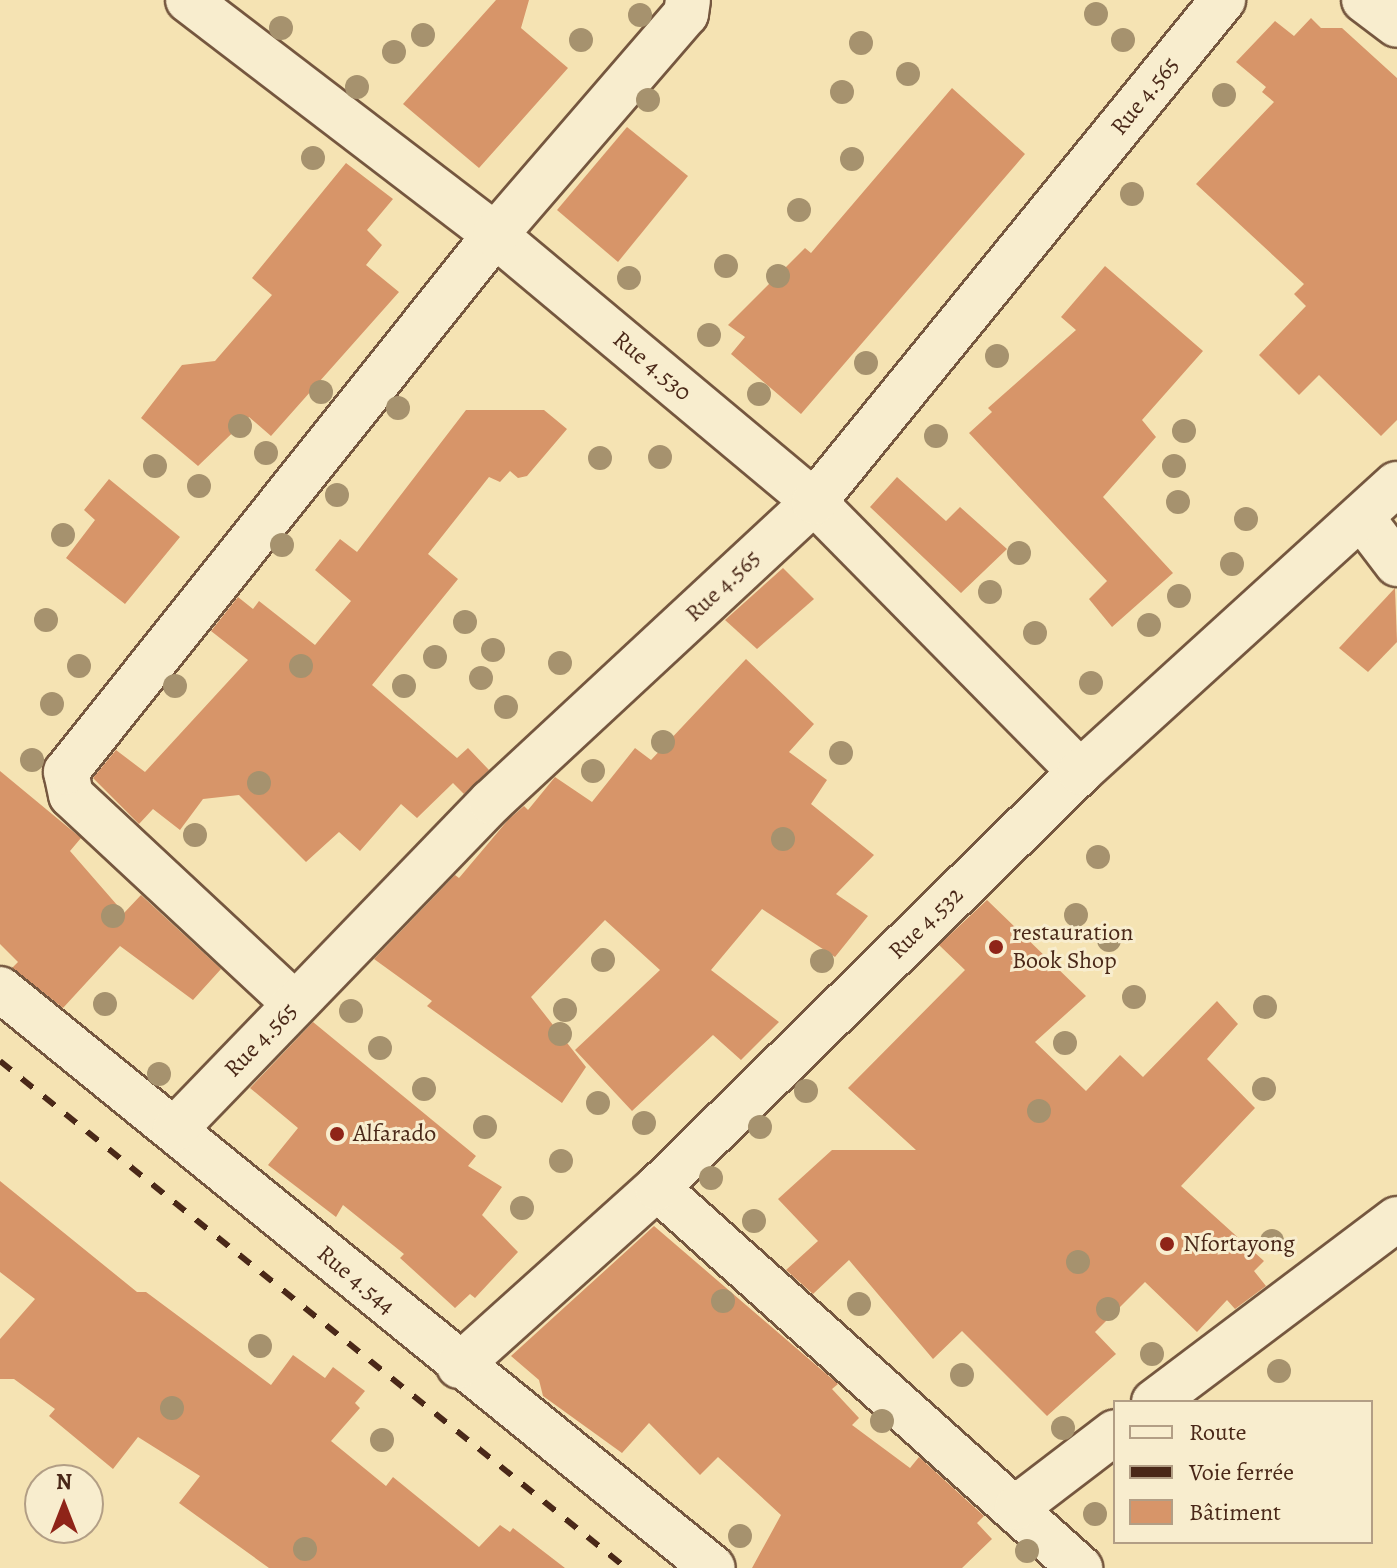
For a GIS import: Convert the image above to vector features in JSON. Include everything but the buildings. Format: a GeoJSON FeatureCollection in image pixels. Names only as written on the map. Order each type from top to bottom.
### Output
{"type":"FeatureCollection","features":[{"type":"Feature","properties":{"kind":"street","name":"Rue 4.530"},"geometry":{"type":"LineString","coordinates":[[188,0],[495,235],[814,502],[1080,772]]}},
{"type":"Feature","properties":{"kind":"street"},"geometry":{"type":"LineString","coordinates":[[295,1004],[71,795],[66,772],[495,235],[686,14],[688,0]]}},
{"type":"Feature","properties":{"kind":"street","name":"Rue 4.565"},"geometry":{"type":"LineString","coordinates":[[175,1129],[491,802],[814,502],[1223,0]]}},
{"type":"Feature","properties":{"kind":"street"},"geometry":{"type":"LineString","coordinates":[[1364,0],[1397,25]]}},
{"type":"Feature","properties":{"kind":"street","name":"Rue 4.532"},"geometry":{"type":"LineString","coordinates":[[459,1366],[657,1188],[1080,772],[1397,484]]}},
{"type":"Feature","properties":{"kind":"street"},"geometry":{"type":"LineString","coordinates":[[1362,518],[1397,564]]}},
{"type":"Feature","properties":{"kind":"street","name":"Rue 4.544"},"geometry":{"type":"LineString","coordinates":[[0,989],[175,1129],[459,1366],[713,1568]]}},
{"type":"Feature","properties":{"kind":"street"},"geometry":{"type":"LineString","coordinates":[[657,1188],[1017,1507],[1080,1568]]}},
{"type":"Feature","properties":{"kind":"street"},"geometry":{"type":"LineString","coordinates":[[1157,1400],[1397,1219]]}},
{"type":"Feature","properties":{"kind":"street"},"geometry":{"type":"LineString","coordinates":[[1017,1507],[1113,1434]]}},
{"type":"Feature","properties":{"kind":"railway"},"geometry":{"type":"LineString","coordinates":[[0,1061],[626,1568]]}},
{"type":"Feature","properties":{"kind":"place","name":"restauration Book Shop"},"geometry":{"type":"Point","coordinates":[996,947]}},
{"type":"Feature","properties":{"kind":"place","name":"Alfarado"},"geometry":{"type":"Point","coordinates":[337,1134]}},
{"type":"Feature","properties":{"kind":"place","name":"Nfortayong"},"geometry":{"type":"Point","coordinates":[1167,1244]}}]}
